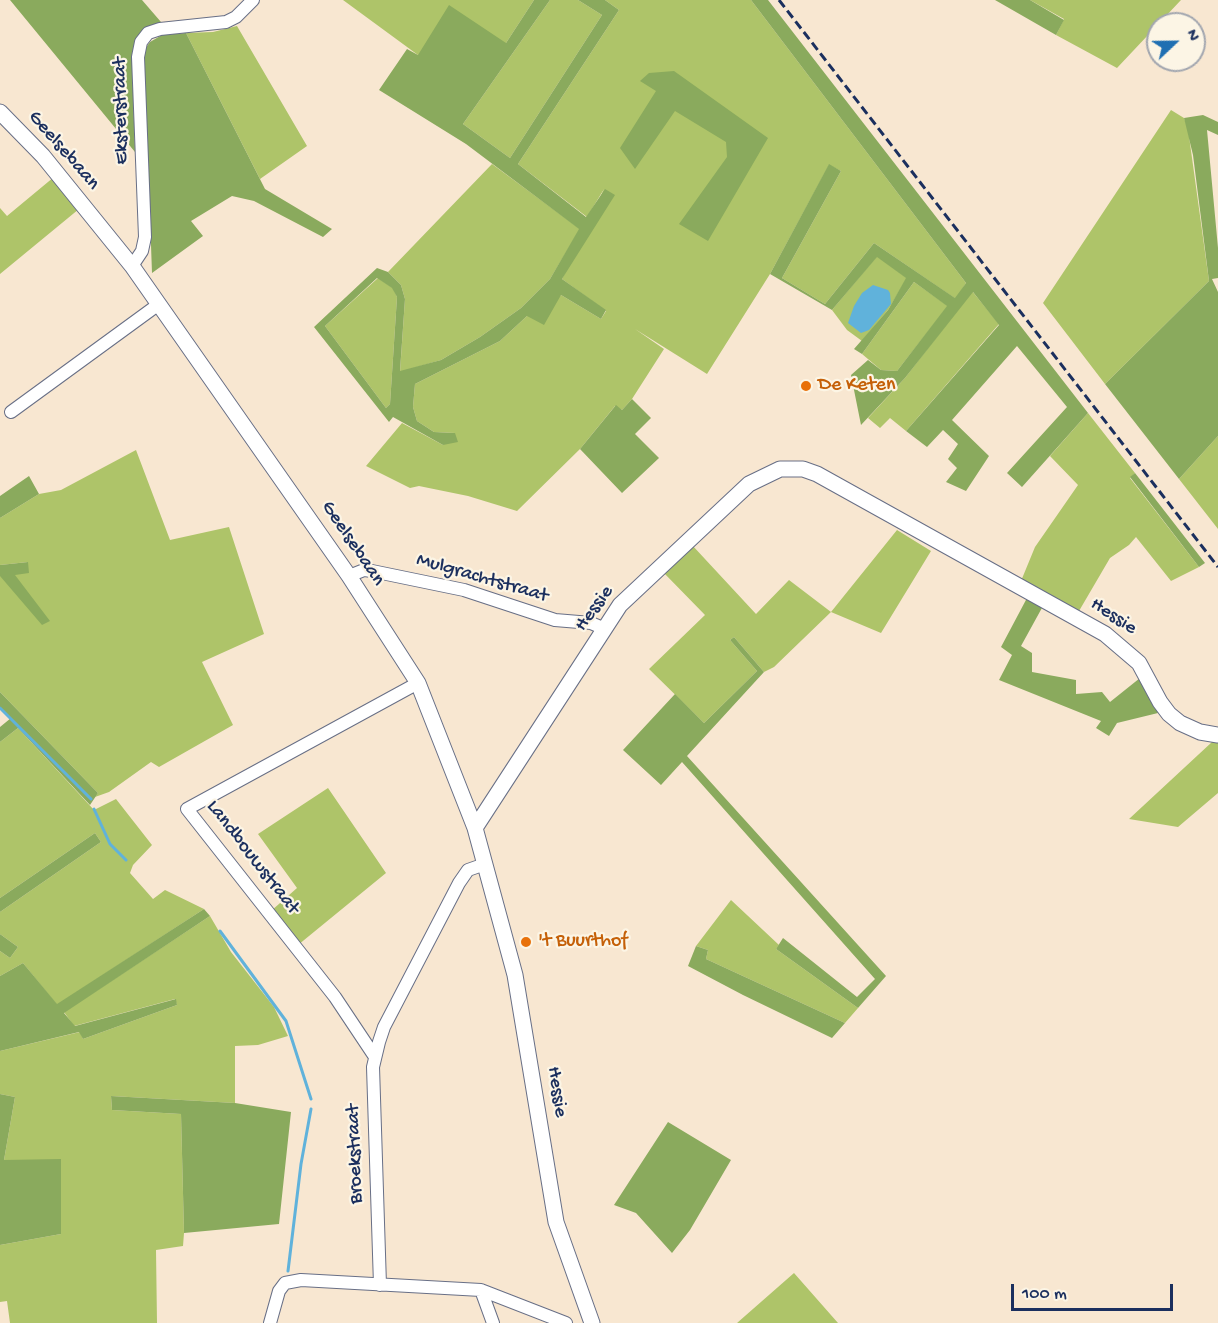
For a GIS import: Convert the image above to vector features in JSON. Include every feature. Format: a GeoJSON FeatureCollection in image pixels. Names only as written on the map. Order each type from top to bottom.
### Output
{"type":"FeatureCollection","features":[{"type":"Feature","properties":{"kind":"street","name":"Eksterstraat"},"geometry":{"type":"LineString","coordinates":[[132,266],[142,251],[145,237],[138,57],[141,42],[148,33],[160,29],[226,22],[237,17],[253,0]]}},
{"type":"Feature","properties":{"kind":"street","name":"Geelsebaan"},"geometry":{"type":"LineString","coordinates":[[0,112],[43,156],[132,266],[349,576],[418,683],[476,828]]}},
{"type":"Feature","properties":{"kind":"street"},"geometry":{"type":"LineString","coordinates":[[11,412],[159,304]]}},
{"type":"Feature","properties":{"kind":"street","name":"Hessie"},"geometry":{"type":"LineString","coordinates":[[588,1322],[556,1222],[516,975],[476,828],[620,605],[749,484],[780,469],[803,469],[817,474],[1105,634],[1139,663],[1169,714],[1180,723],[1200,732],[1218,735]]}},
{"type":"Feature","properties":{"kind":"street","name":"Mulgrachtstraat"},"geometry":{"type":"LineString","coordinates":[[349,576],[364,570],[464,590],[555,620],[591,623],[605,629]]}},
{"type":"Feature","properties":{"kind":"street","name":"Landbouwstraat"},"geometry":{"type":"LineString","coordinates":[[375,1058],[335,997],[190,817],[187,809],[418,683]]}},
{"type":"Feature","properties":{"kind":"street","name":"Broekstraat"},"geometry":{"type":"LineString","coordinates":[[380,1286],[375,1058],[384,1027],[459,883],[468,870],[484,864]]}},
{"type":"Feature","properties":{"kind":"street"},"geometry":{"type":"LineString","coordinates":[[270,1323],[279,1291],[285,1283],[291,1281],[481,1290],[566,1323]]}},
{"type":"Feature","properties":{"kind":"street"},"geometry":{"type":"LineString","coordinates":[[481,1290],[493,1323]]}},
{"type":"Feature","properties":{"kind":"green space"},"geometry":{"type":"Polygon","coordinates":[[[10,0],[142,0],[161,22],[142,31],[135,40],[132,62],[135,152],[10,0]]]}},
{"type":"Feature","properties":{"kind":"green space"},"geometry":{"type":"Polygon","coordinates":[[[343,0],[534,0],[506,43],[418,55],[343,0]]]}},
{"type":"Feature","properties":{"kind":"green space"},"geometry":{"type":"Polygon","coordinates":[[[534,0],[550,0],[463,124],[510,158],[602,15],[578,0],[605,0],[619,10],[518,164],[586,217],[605,189],[615,195],[562,279],[606,310],[601,319],[561,295],[544,325],[527,316],[500,341],[415,384],[413,407],[417,421],[434,432],[455,433],[458,442],[443,445],[393,417],[389,422],[314,327],[377,268],[388,272],[401,285],[405,299],[400,371],[441,360],[480,337],[521,308],[550,279],[579,229],[466,144],[379,90],[407,49],[418,55],[449,5],[506,43],[534,0]],[[377,278],[325,326],[386,408],[390,404],[397,297],[392,288],[377,278]]]}},
{"type":"Feature","properties":{"kind":"green space"},"geometry":{"type":"Polygon","coordinates":[[[550,0],[578,0],[602,15],[510,158],[463,124],[550,0]]]}},
{"type":"Feature","properties":{"kind":"green space"},"geometry":{"type":"Polygon","coordinates":[[[605,0],[751,0],[966,283],[956,299],[874,243],[825,304],[782,278],[841,171],[829,165],[770,274],[707,374],[635,329],[664,349],[632,399],[622,410],[615,406],[580,449],[517,511],[468,496],[419,486],[410,488],[366,466],[402,423],[443,445],[455,433],[434,432],[417,421],[413,407],[415,384],[500,341],[527,316],[561,295],[601,319],[606,311],[562,279],[604,189],[587,217],[518,164],[619,10],[605,0]]]}},
{"type":"Feature","properties":{"kind":"green space"},"geometry":{"type":"Polygon","coordinates":[[[751,0],[768,0],[1088,413],[1022,487],[1007,473],[1067,407],[1017,346],[952,420],[989,456],[966,491],[946,482],[957,468],[948,459],[958,444],[943,430],[927,447],[906,431],[999,325],[973,292],[905,378],[861,425],[851,375],[868,360],[881,370],[897,371],[947,306],[914,282],[862,354],[854,349],[888,310],[906,278],[877,257],[832,310],[770,274],[829,164],[841,171],[782,278],[825,304],[874,243],[955,298],[966,283],[751,0]]]}},
{"type":"Feature","properties":{"kind":"green space"},"geometry":{"type":"Polygon","coordinates":[[[995,0],[1030,0],[1064,20],[1056,35],[995,0]]]}},
{"type":"Feature","properties":{"kind":"green space"},"geometry":{"type":"Polygon","coordinates":[[[1030,0],[1181,0],[1170,12],[1146,12],[1146,37],[1117,68],[1056,35],[1064,19],[1030,0]]]}},
{"type":"Feature","properties":{"kind":"green space"},"geometry":{"type":"Polygon","coordinates":[[[237,26],[307,146],[260,179],[186,33],[213,32],[237,26]]]}},
{"type":"Feature","properties":{"kind":"green space"},"geometry":{"type":"Polygon","coordinates":[[[186,33],[265,189],[332,229],[323,237],[254,201],[232,196],[191,221],[203,236],[152,273],[144,50],[150,42],[162,35],[186,33]]]}},
{"type":"Feature","properties":{"kind":"green space"},"geometry":{"type":"Polygon","coordinates":[[[674,71],[768,138],[708,241],[679,224],[727,157],[726,142],[675,111],[635,169],[620,148],[656,91],[640,81],[649,73],[674,71]]]}},
{"type":"Feature","properties":{"kind":"green space"},"geometry":{"type":"Polygon","coordinates":[[[1171,110],[1184,118],[1188,129],[1209,281],[1105,384],[1043,303],[1171,110]]]}},
{"type":"Feature","properties":{"kind":"green space"},"geometry":{"type":"Polygon","coordinates":[[[1203,115],[1218,122],[1218,135],[1207,130],[1218,248],[1218,278],[1212,279],[1218,292],[1218,436],[1179,479],[1105,384],[1209,281],[1193,155],[1184,118],[1203,115]]]}},
{"type":"Feature","properties":{"kind":"green space"},"geometry":{"type":"Polygon","coordinates":[[[492,164],[580,229],[550,279],[521,308],[480,337],[441,360],[400,372],[405,299],[401,285],[388,272],[492,164]]]}},
{"type":"Feature","properties":{"kind":"green space"},"geometry":{"type":"Polygon","coordinates":[[[54,177],[79,209],[0,274],[0,208],[7,216],[54,177]]]}},
{"type":"Feature","properties":{"kind":"green space"},"geometry":{"type":"Polygon","coordinates":[[[877,256],[907,278],[888,310],[862,341],[847,330],[832,310],[877,256]]]}},
{"type":"Feature","properties":{"kind":"green space"},"geometry":{"type":"Polygon","coordinates":[[[378,278],[393,288],[397,297],[390,404],[386,408],[325,326],[378,278]]]}},
{"type":"Feature","properties":{"kind":"green space"},"geometry":{"type":"Polygon","coordinates":[[[914,282],[948,306],[897,371],[881,370],[862,354],[914,282]]]}},
{"type":"Feature","properties":{"kind":"green space"},"geometry":{"type":"Polygon","coordinates":[[[972,291],[999,324],[906,431],[890,418],[880,428],[868,418],[905,378],[972,291]]]}},
{"type":"Feature","properties":{"kind":"green space"},"geometry":{"type":"Polygon","coordinates":[[[632,399],[651,418],[635,434],[659,458],[622,493],[580,449],[616,405],[622,410],[632,399]]]}},
{"type":"Feature","properties":{"kind":"green space"},"geometry":{"type":"Polygon","coordinates":[[[1088,413],[1135,473],[1130,478],[1199,567],[1171,581],[1136,537],[1129,545],[1110,558],[1079,611],[1021,581],[1035,547],[1078,485],[1050,456],[1088,413]]]}},
{"type":"Feature","properties":{"kind":"green space"},"geometry":{"type":"Polygon","coordinates":[[[1218,436],[1218,529],[1179,479],[1218,436]]]}},
{"type":"Feature","properties":{"kind":"green space"},"geometry":{"type":"Polygon","coordinates":[[[136,450],[170,540],[229,527],[264,634],[202,662],[233,725],[159,767],[151,762],[109,792],[95,797],[98,793],[0,692],[0,576],[14,574],[28,562],[0,565],[0,518],[39,494],[61,490],[136,450]]]}},
{"type":"Feature","properties":{"kind":"green space"},"geometry":{"type":"Polygon","coordinates":[[[1135,473],[1205,563],[1199,567],[1130,477],[1135,473]]]}},
{"type":"Feature","properties":{"kind":"green space"},"geometry":{"type":"Polygon","coordinates":[[[29,476],[39,494],[0,518],[0,496],[29,476]]]}},
{"type":"Feature","properties":{"kind":"green space"},"geometry":{"type":"Polygon","coordinates":[[[897,530],[931,551],[881,633],[831,612],[897,530]]]}},
{"type":"Feature","properties":{"kind":"green space"},"geometry":{"type":"Polygon","coordinates":[[[692,545],[756,614],[789,580],[831,612],[774,667],[764,672],[734,637],[730,640],[757,671],[704,723],[649,669],[705,615],[663,572],[692,545]]]}},
{"type":"Feature","properties":{"kind":"green space"},"geometry":{"type":"Polygon","coordinates":[[[28,562],[29,573],[15,575],[50,621],[42,625],[0,576],[0,565],[28,562]]]}},
{"type":"Feature","properties":{"kind":"green space"},"geometry":{"type":"Polygon","coordinates":[[[1027,598],[1043,606],[1021,646],[1032,653],[1032,672],[1076,680],[1076,694],[1102,692],[1110,702],[1140,678],[1158,713],[1117,723],[1109,736],[1096,728],[1101,721],[999,680],[1012,655],[1001,647],[1027,598]]]}},
{"type":"Feature","properties":{"kind":"green space"},"geometry":{"type":"Polygon","coordinates":[[[734,637],[764,672],[687,756],[886,976],[858,1008],[776,949],[783,938],[857,997],[875,979],[682,762],[661,785],[623,750],[675,694],[704,723],[757,671],[730,640],[734,637]]]}},
{"type":"Feature","properties":{"kind":"green space"},"geometry":{"type":"Polygon","coordinates":[[[0,692],[98,793],[90,805],[18,728],[0,742],[0,727],[11,718],[0,709],[0,692]]]}},
{"type":"Feature","properties":{"kind":"green space"},"geometry":{"type":"Polygon","coordinates":[[[18,728],[94,810],[116,799],[152,845],[133,865],[130,873],[153,899],[165,890],[204,909],[57,1005],[23,963],[0,976],[0,951],[10,958],[18,947],[0,934],[0,912],[101,842],[95,833],[0,898],[0,742],[18,728]]]}},
{"type":"Feature","properties":{"kind":"green space"},"geometry":{"type":"Polygon","coordinates":[[[1212,742],[1218,742],[1218,793],[1178,827],[1129,819],[1212,742]]]}},
{"type":"Feature","properties":{"kind":"green space"},"geometry":{"type":"Polygon","coordinates":[[[328,788],[386,873],[298,945],[271,911],[297,888],[258,834],[328,788]]]}},
{"type":"Feature","properties":{"kind":"green space"},"geometry":{"type":"Polygon","coordinates":[[[95,833],[101,842],[0,912],[0,898],[95,833]]]}},
{"type":"Feature","properties":{"kind":"green space"},"geometry":{"type":"Polygon","coordinates":[[[731,900],[779,945],[776,949],[858,1008],[845,1023],[706,959],[708,950],[696,946],[731,900]]]}},
{"type":"Feature","properties":{"kind":"green space"},"geometry":{"type":"Polygon","coordinates":[[[204,909],[210,916],[64,1013],[75,1026],[176,999],[177,1005],[83,1039],[79,1032],[0,1051],[0,976],[23,963],[57,1004],[204,909]]]}},
{"type":"Feature","properties":{"kind":"green space"},"geometry":{"type":"Polygon","coordinates":[[[210,916],[231,952],[274,1007],[288,1036],[258,1045],[235,1046],[235,1103],[111,1096],[112,1110],[181,1114],[183,1246],[156,1250],[157,1323],[10,1323],[7,1301],[0,1302],[0,1245],[61,1234],[61,1160],[4,1160],[15,1097],[0,1094],[0,1051],[80,1032],[83,1039],[177,1005],[175,999],[74,1026],[64,1012],[210,916]]]}},
{"type":"Feature","properties":{"kind":"green space"},"geometry":{"type":"Polygon","coordinates":[[[0,934],[18,947],[10,958],[0,951],[0,934]]]}},
{"type":"Feature","properties":{"kind":"green space"},"geometry":{"type":"Polygon","coordinates":[[[696,946],[708,950],[706,959],[845,1023],[832,1038],[743,995],[688,966],[696,946]]]}},
{"type":"Feature","properties":{"kind":"green space"},"geometry":{"type":"Polygon","coordinates":[[[0,1094],[15,1097],[4,1160],[61,1159],[61,1234],[0,1245],[0,1094]]]}},
{"type":"Feature","properties":{"kind":"green space"},"geometry":{"type":"Polygon","coordinates":[[[111,1096],[235,1103],[291,1112],[279,1224],[184,1233],[181,1114],[112,1110],[111,1096]]]}},
{"type":"Feature","properties":{"kind":"green space"},"geometry":{"type":"Polygon","coordinates":[[[668,1122],[731,1160],[690,1230],[672,1253],[636,1213],[614,1205],[668,1122]]]}},
{"type":"Feature","properties":{"kind":"green space"},"geometry":{"type":"Polygon","coordinates":[[[794,1273],[838,1323],[737,1323],[794,1273]]]}},
{"type":"Feature","properties":{"kind":"water"},"geometry":{"type":"Polygon","coordinates":[[[873,285],[888,290],[891,304],[869,330],[861,333],[848,323],[862,293],[873,285]]]}},
{"type":"Feature","properties":{"kind":"waterway"},"geometry":{"type":"LineString","coordinates":[[0,708],[91,799]]}},
{"type":"Feature","properties":{"kind":"waterway"},"geometry":{"type":"LineString","coordinates":[[94,809],[110,844],[126,860]]}},
{"type":"Feature","properties":{"kind":"waterway"},"geometry":{"type":"LineString","coordinates":[[220,931],[286,1021],[311,1099]]}},
{"type":"Feature","properties":{"kind":"waterway"},"geometry":{"type":"LineString","coordinates":[[288,1271],[301,1164],[311,1109]]}},
{"type":"Feature","properties":{"kind":"railway"},"geometry":{"type":"LineString","coordinates":[[779,0],[1218,567]]}},
{"type":"Feature","properties":{"kind":"place","name":"De Keten"},"geometry":{"type":"Point","coordinates":[806,386]}},
{"type":"Feature","properties":{"kind":"place","name":"'t Buurthof"},"geometry":{"type":"Point","coordinates":[526,942]}}]}
